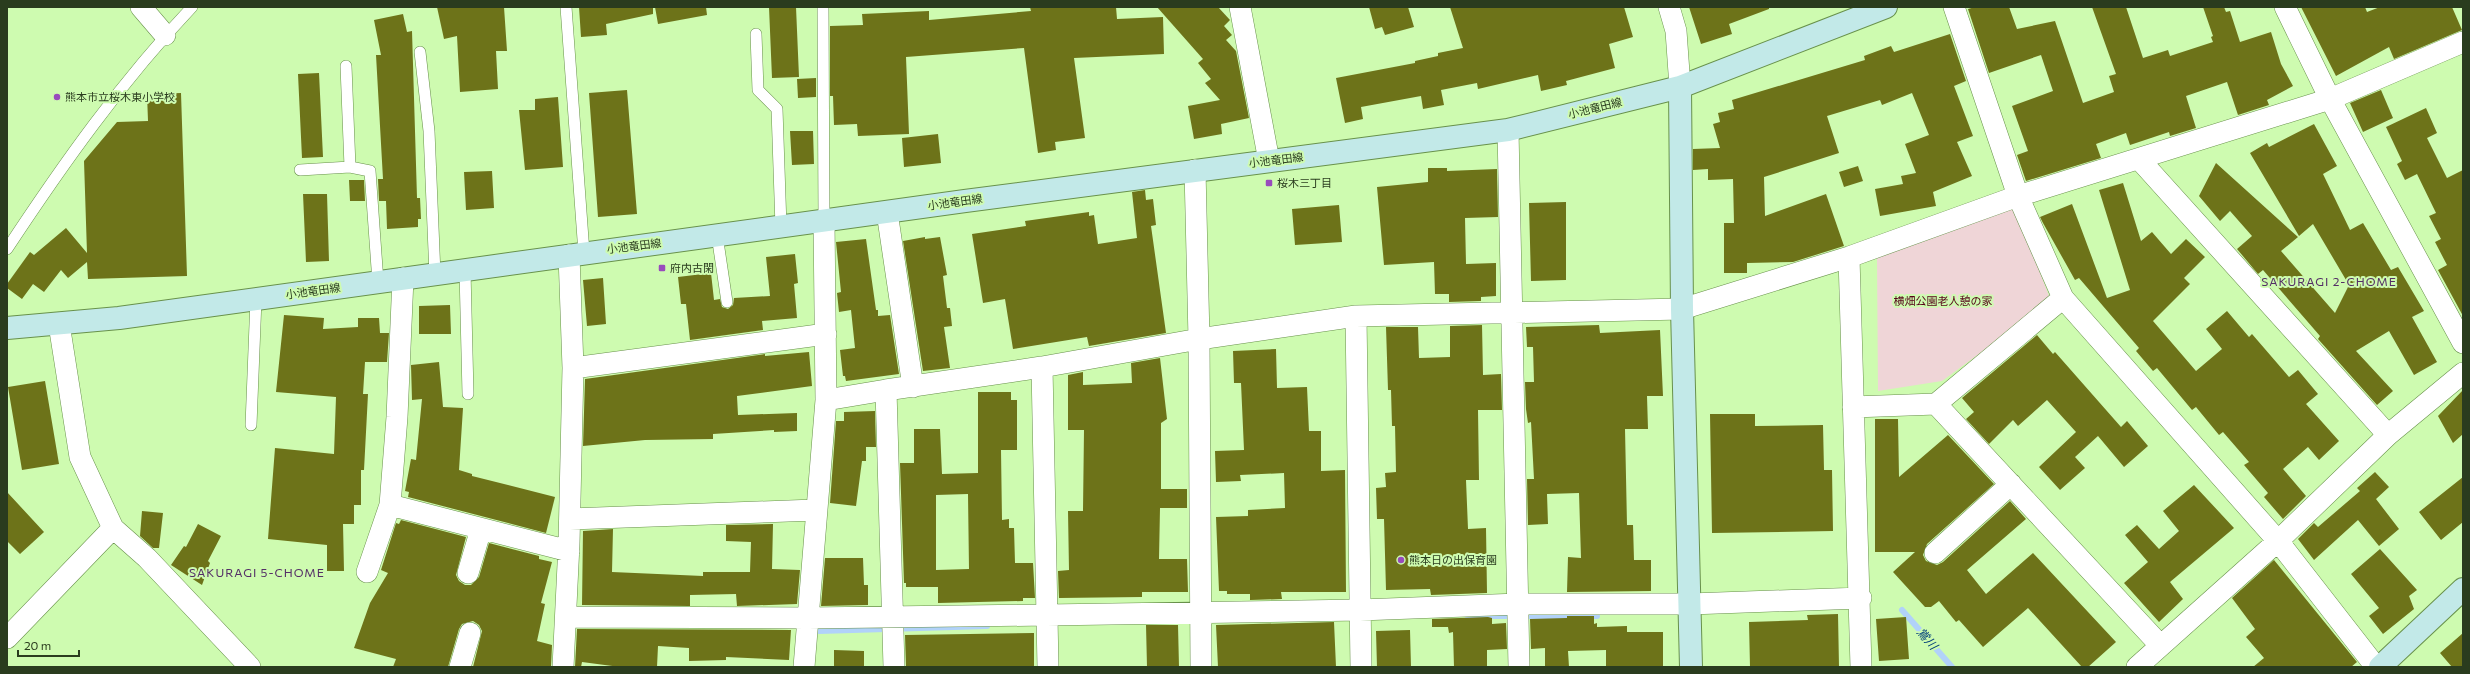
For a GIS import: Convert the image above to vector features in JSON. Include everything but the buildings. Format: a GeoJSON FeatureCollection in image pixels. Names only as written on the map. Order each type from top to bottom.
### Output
{"type":"FeatureCollection","features":[{"type":"Feature","properties":{"kind":"main road","name":"小池竜田線"},"geometry":{"type":"LineString","coordinates":[[7,328],[59,324],[256,299],[1195,170],[1508,130],[1680,87],[1879,8]]}},
{"type":"Feature","properties":{"kind":"main road"},"geometry":{"type":"LineString","coordinates":[[1680,87],[1682,309],[1691,667]]}},
{"type":"Feature","properties":{"kind":"main road"},"geometry":{"type":"LineString","coordinates":[[2380,667],[2463,589]]}},
{"type":"Feature","properties":{"kind":"street"},"geometry":{"type":"LineString","coordinates":[[141,7],[165,35]]}},
{"type":"Feature","properties":{"kind":"street"},"geometry":{"type":"LineString","coordinates":[[1240,7],[1269,161]]}},
{"type":"Feature","properties":{"kind":"street"},"geometry":{"type":"LineString","coordinates":[[1670,7],[1676,32],[1680,87]]}},
{"type":"Feature","properties":{"kind":"street"},"geometry":{"type":"LineString","coordinates":[[1954,7],[2018,196],[2063,298],[2278,541],[2376,667]]}},
{"type":"Feature","properties":{"kind":"street"},"geometry":{"type":"LineString","coordinates":[[2286,7],[2330,99],[2463,343]]}},
{"type":"Feature","properties":{"kind":"street"},"geometry":{"type":"LineString","coordinates":[[826,400],[1042,367],[1199,339],[1356,316],[1682,309],[1849,257],[2018,196],[2330,99],[2463,42]]}},
{"type":"Feature","properties":{"kind":"street"},"geometry":{"type":"LineString","coordinates":[[1508,130],[1520,667]]}},
{"type":"Feature","properties":{"kind":"street"},"geometry":{"type":"LineString","coordinates":[[2139,159],[2388,435]]}},
{"type":"Feature","properties":{"kind":"street"},"geometry":{"type":"LineString","coordinates":[[1195,170],[1199,339],[1201,667]]}},
{"type":"Feature","properties":{"kind":"street"},"geometry":{"type":"LineString","coordinates":[[887,212],[913,387]]}},
{"type":"Feature","properties":{"kind":"street"},"geometry":{"type":"LineString","coordinates":[[804,667],[826,400],[824,221]]}},
{"type":"Feature","properties":{"kind":"street"},"geometry":{"type":"LineString","coordinates":[[563,667],[569,551],[576,254]]}},
{"type":"Feature","properties":{"kind":"street"},"geometry":{"type":"LineString","coordinates":[[1849,257],[1853,407],[1861,598],[1861,667]]}},
{"type":"Feature","properties":{"kind":"street"},"geometry":{"type":"LineString","coordinates":[[367,572],[390,506],[397,417],[403,278]]}},
{"type":"Feature","properties":{"kind":"street"},"geometry":{"type":"LineString","coordinates":[[1853,407],[1936,404],[2063,298]]}},
{"type":"Feature","properties":{"kind":"street"},"geometry":{"type":"LineString","coordinates":[[1356,316],[1361,667]]}},
{"type":"Feature","properties":{"kind":"street"},"geometry":{"type":"LineString","coordinates":[[59,324],[80,457],[113,528],[147,558],[250,667]]}},
{"type":"Feature","properties":{"kind":"street"},"geometry":{"type":"LineString","coordinates":[[573,368],[826,334]]}},
{"type":"Feature","properties":{"kind":"street"},"geometry":{"type":"LineString","coordinates":[[1042,367],[1048,667]]}},
{"type":"Feature","properties":{"kind":"street"},"geometry":{"type":"LineString","coordinates":[[2137,667],[2278,541],[2388,435],[2463,373]]}},
{"type":"Feature","properties":{"kind":"street"},"geometry":{"type":"LineString","coordinates":[[886,390],[894,617],[894,667]]}},
{"type":"Feature","properties":{"kind":"street"},"geometry":{"type":"LineString","coordinates":[[1936,404],[2160,645]]}},
{"type":"Feature","properties":{"kind":"street"},"geometry":{"type":"LineString","coordinates":[[1935,553],[2011,484]]}},
{"type":"Feature","properties":{"kind":"street"},"geometry":{"type":"LineString","coordinates":[[390,506],[569,551]]}},
{"type":"Feature","properties":{"kind":"street"},"geometry":{"type":"LineString","coordinates":[[570,519],[816,510]]}},
{"type":"Feature","properties":{"kind":"street"},"geometry":{"type":"LineString","coordinates":[[7,638],[113,528]]}},
{"type":"Feature","properties":{"kind":"street"},"geometry":{"type":"LineString","coordinates":[[468,572],[481,529]]}},
{"type":"Feature","properties":{"kind":"street"},"geometry":{"type":"LineString","coordinates":[[566,617],[808,618],[1047,615],[1200,611],[1360,610],[1519,604],[1690,604],[1861,598]]}},
{"type":"Feature","properties":{"kind":"street"},"geometry":{"type":"LineString","coordinates":[[460,667],[470,633]]}},
{"type":"Feature","properties":{"kind":"lane"},"geometry":{"type":"LineString","coordinates":[[7,249],[61,166],[165,35],[192,7]]}},
{"type":"Feature","properties":{"kind":"lane"},"geometry":{"type":"LineString","coordinates":[[566,7],[576,254]]}},
{"type":"Feature","properties":{"kind":"lane"},"geometry":{"type":"LineString","coordinates":[[823,7],[824,221]]}},
{"type":"Feature","properties":{"kind":"lane"},"geometry":{"type":"LineString","coordinates":[[756,34],[758,90],[777,109],[781,227]]}},
{"type":"Feature","properties":{"kind":"lane"},"geometry":{"type":"LineString","coordinates":[[420,52],[429,131],[435,275]]}},
{"type":"Feature","properties":{"kind":"lane"},"geometry":{"type":"LineString","coordinates":[[346,66],[350,167]]}},
{"type":"Feature","properties":{"kind":"lane"},"geometry":{"type":"LineString","coordinates":[[300,170],[350,167],[370,171],[378,282]]}},
{"type":"Feature","properties":{"kind":"lane"},"geometry":{"type":"LineString","coordinates":[[717,235],[727,302]]}},
{"type":"Feature","properties":{"kind":"lane"},"geometry":{"type":"LineString","coordinates":[[465,271],[468,394]]}},
{"type":"Feature","properties":{"kind":"lane"},"geometry":{"type":"LineString","coordinates":[[251,425],[256,299]]}},
{"type":"Feature","properties":{"kind":"green space","name":"横畑公園老人憩の家"},"geometry":{"type":"Polygon","coordinates":[[[2015,208],[2051,301],[1942,381],[1878,391],[1877,256],[2015,208]]]}},
{"type":"Feature","properties":{"kind":"waterway","name":"鴬川"},"geometry":{"type":"LineString","coordinates":[[1902,610],[1952,667]]}},
{"type":"Feature","properties":{"kind":"waterway"},"geometry":{"type":"LineString","coordinates":[[1468,616],[1597,616]]}},
{"type":"Feature","properties":{"kind":"waterway"},"geometry":{"type":"LineString","coordinates":[[819,631],[987,626]]}},
{"type":"Feature","properties":{"kind":"place","name":"熊本市立桜木東小学校"},"geometry":{"type":"Point","coordinates":[57,97]}},
{"type":"Feature","properties":{"kind":"place","name":"桜木三丁目"},"geometry":{"type":"Point","coordinates":[1269,183]}},
{"type":"Feature","properties":{"kind":"place","name":"府内古閑"},"geometry":{"type":"Point","coordinates":[662,268]}},
{"type":"Feature","properties":{"kind":"place","name":"熊本日の出保育園"},"geometry":{"type":"Point","coordinates":[1401,560]}},
{"type":"Feature","properties":{"kind":"district","name":"SAKURAGI 2-CHOME"},"geometry":{"type":"Point","coordinates":[2329,282]}},
{"type":"Feature","properties":{"kind":"district","name":"SAKURAGI 5-CHOME"},"geometry":{"type":"Point","coordinates":[257,573]}}]}
